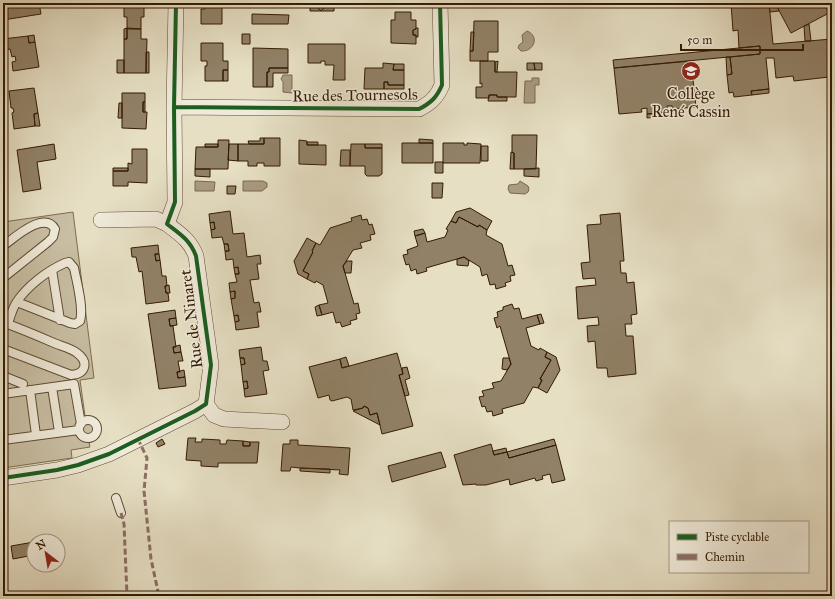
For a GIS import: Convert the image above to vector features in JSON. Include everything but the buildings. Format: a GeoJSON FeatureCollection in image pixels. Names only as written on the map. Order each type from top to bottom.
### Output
{"type":"FeatureCollection","features":[{"type":"Feature","properties":{"kind":"street"},"geometry":{"type":"LineString","coordinates":[[167,224],[175,202],[174,107],[176,3]]}},
{"type":"Feature","properties":{"kind":"street","name":"Rue des Tournesols"},"geometry":{"type":"LineString","coordinates":[[174,107],[419,109],[430,104],[438,94],[442,85],[440,3]]}},
{"type":"Feature","properties":{"kind":"street","name":"Rue de Ninaret"},"geometry":{"type":"LineString","coordinates":[[101,220],[156,219],[167,224],[185,238],[192,247],[196,256],[211,365],[206,404]]}},
{"type":"Feature","properties":{"kind":"street"},"geometry":{"type":"LineString","coordinates":[[3,478],[57,470],[109,454],[206,404],[214,415],[224,419],[282,422]]}},
{"type":"Feature","properties":{"kind":"lane"},"geometry":{"type":"LineString","coordinates":[[3,246],[25,229],[32,226],[43,223],[53,226],[55,229],[53,237],[48,242],[3,278]]}},
{"type":"Feature","properties":{"kind":"lane"},"geometry":{"type":"LineString","coordinates":[[3,349],[71,375],[77,375],[84,367],[84,362],[76,352],[6,323],[17,302],[40,279],[65,263],[69,262],[72,264],[80,304],[80,321],[75,324],[60,320],[17,302]]}},
{"type":"Feature","properties":{"kind":"lane"},"geometry":{"type":"LineString","coordinates":[[52,270],[60,320]]}},
{"type":"Feature","properties":{"kind":"lane"},"geometry":{"type":"LineString","coordinates":[[3,376],[23,384]]}},
{"type":"Feature","properties":{"kind":"lane"},"geometry":{"type":"LineString","coordinates":[[3,394],[74,384],[80,427],[59,432],[3,440]]}},
{"type":"Feature","properties":{"kind":"lane"},"geometry":{"type":"LineString","coordinates":[[52,387],[59,432]]}},
{"type":"Feature","properties":{"kind":"lane"},"geometry":{"type":"LineString","coordinates":[[30,390],[36,435]]}},
{"type":"Feature","properties":{"kind":"lane"},"geometry":{"type":"LineString","coordinates":[[116,498],[121,513]]}},
{"type":"Feature","properties":{"kind":"shaded area"},"geometry":{"type":"Polygon","coordinates":[[[527,31],[533,36],[534,43],[526,51],[521,51],[518,48],[523,42],[522,35],[527,31]]]}},
{"type":"Feature","properties":{"kind":"shaded area"},"geometry":{"type":"Polygon","coordinates":[[[283,75],[292,75],[292,93],[283,92],[283,82],[281,79],[283,75]]]}},
{"type":"Feature","properties":{"kind":"shaded area"},"geometry":{"type":"Polygon","coordinates":[[[532,78],[539,78],[539,85],[535,85],[535,103],[524,103],[525,81],[532,81],[532,78]]]}},
{"type":"Feature","properties":{"kind":"shaded area"},"geometry":{"type":"Polygon","coordinates":[[[195,181],[215,182],[214,191],[195,191],[195,181]]]}},
{"type":"Feature","properties":{"kind":"shaded area"},"geometry":{"type":"Polygon","coordinates":[[[243,181],[263,181],[267,183],[267,187],[262,191],[243,191],[243,181]]]}},
{"type":"Feature","properties":{"kind":"shaded area"},"geometry":{"type":"Polygon","coordinates":[[[520,181],[528,186],[528,192],[525,194],[510,193],[508,189],[509,185],[518,184],[520,181]]]}},
{"type":"Feature","properties":{"kind":"shaded area"},"geometry":{"type":"Polygon","coordinates":[[[73,212],[94,378],[80,380],[85,416],[96,419],[99,423],[100,432],[94,440],[89,443],[90,447],[71,450],[72,458],[3,468],[3,222],[73,212]]]}},
{"type":"Feature","properties":{"kind":"marked path"},"geometry":{"type":"LineString","coordinates":[[138,439],[147,458],[144,491],[151,559],[159,596]]}},
{"type":"Feature","properties":{"kind":"marked path"},"geometry":{"type":"LineString","coordinates":[[121,513],[124,524],[127,596]]}},
{"type":"Feature","properties":{"kind":"cycle path"},"geometry":{"type":"LineString","coordinates":[[3,478],[57,470],[78,465],[109,454],[206,404],[211,365],[196,256],[188,241],[167,224],[175,202],[174,107],[176,3]]}},
{"type":"Feature","properties":{"kind":"cycle path"},"geometry":{"type":"LineString","coordinates":[[174,107],[419,109],[433,99],[442,85],[440,3]]}},
{"type":"Feature","properties":{"kind":"place","name":"Collège René Cassin"},"geometry":{"type":"Point","coordinates":[691,71]}}]}
